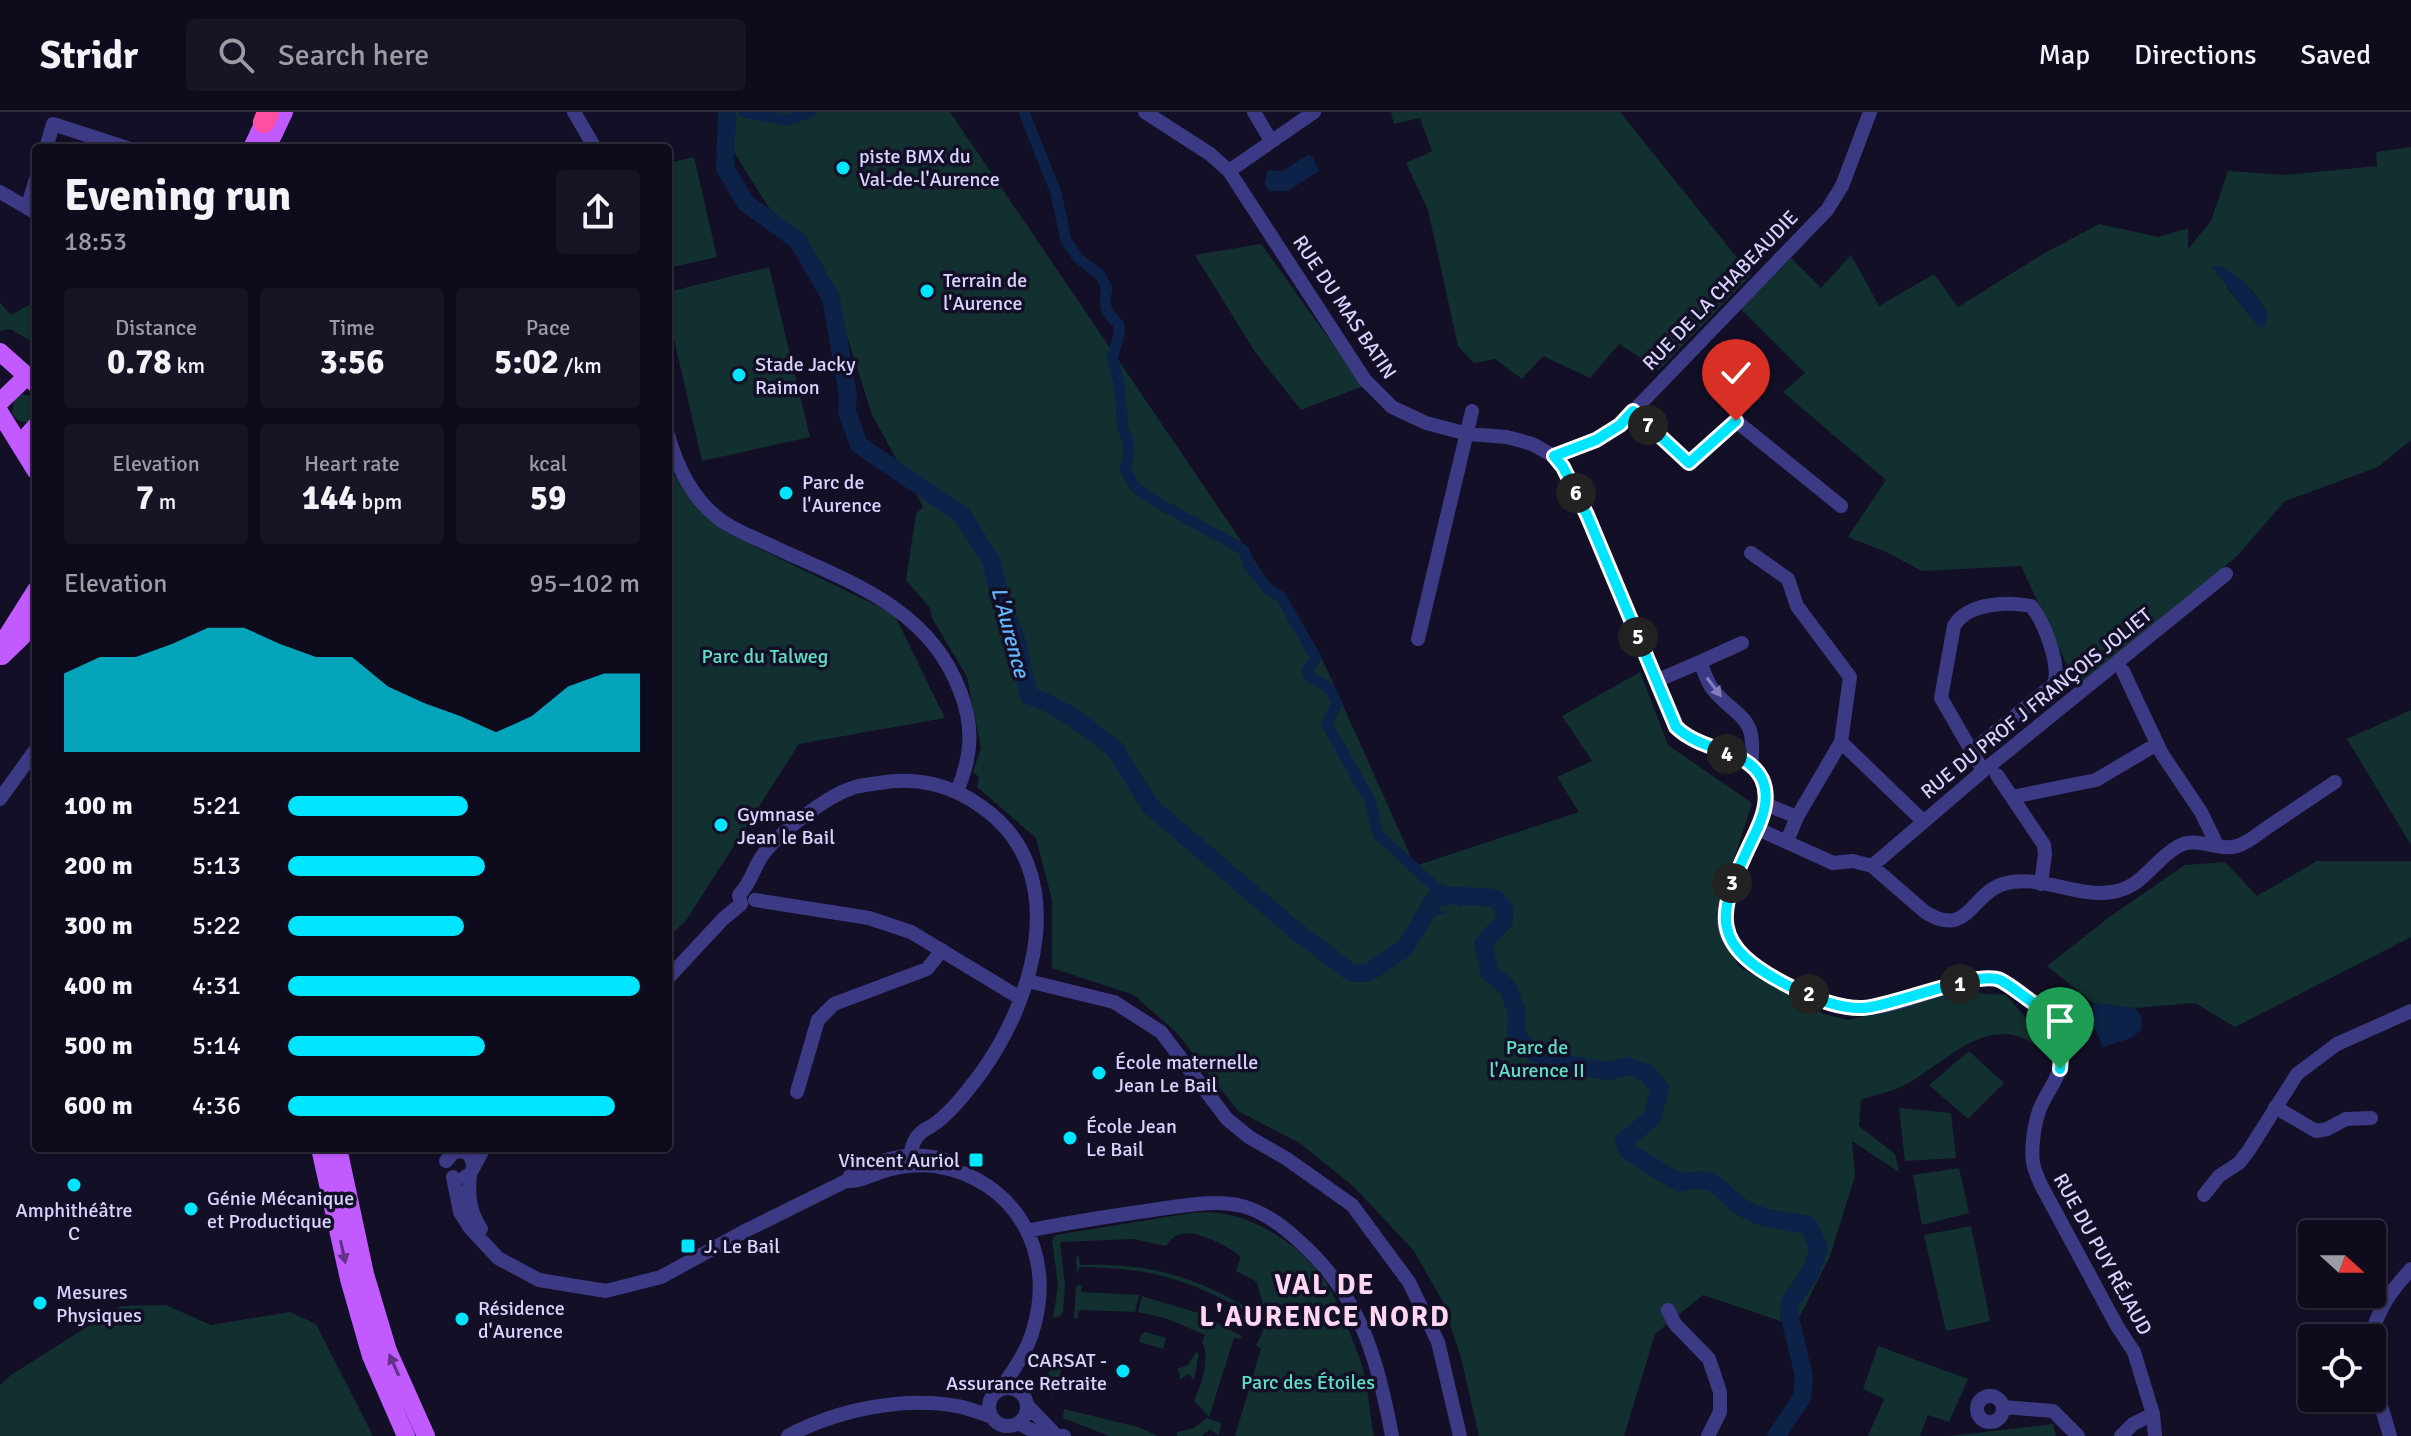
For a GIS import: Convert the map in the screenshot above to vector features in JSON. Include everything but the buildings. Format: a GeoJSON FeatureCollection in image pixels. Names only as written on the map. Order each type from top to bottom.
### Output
{"type":"FeatureCollection","features":[{"type":"Feature","properties":{"kind":"main road"},"geometry":{"type":"LineString","coordinates":[[255,144],[277,114]]}},
{"type":"Feature","properties":{"kind":"main road"},"geometry":{"type":"LineString","coordinates":[[268,144],[277,114]]}},
{"type":"Feature","properties":{"kind":"main road"},"geometry":{"type":"LineString","coordinates":[[0,352],[32,376]]}},
{"type":"Feature","properties":{"kind":"main road"},"geometry":{"type":"LineString","coordinates":[[0,402],[32,378]]}},
{"type":"Feature","properties":{"kind":"main road"},"geometry":{"type":"LineString","coordinates":[[0,413],[32,464]]}},
{"type":"Feature","properties":{"kind":"main road"},"geometry":{"type":"LineString","coordinates":[[20,444],[32,430]]}},
{"type":"Feature","properties":{"kind":"main road"},"geometry":{"type":"LineString","coordinates":[[0,647],[32,596]]}},
{"type":"Feature","properties":{"kind":"main road"},"geometry":{"type":"LineString","coordinates":[[0,657],[32,627]]}},
{"type":"Feature","properties":{"kind":"main road"},"geometry":{"type":"LineString","coordinates":[[321,1152],[349,1279],[371,1356],[406,1436]]}},
{"type":"Feature","properties":{"kind":"main road"},"geometry":{"type":"LineString","coordinates":[[339,1152],[365,1274],[388,1351],[426,1436]]}},
{"type":"Feature","properties":{"kind":"street"},"geometry":{"type":"LineString","coordinates":[[574,112],[593,144]]}},
{"type":"Feature","properties":{"kind":"street","name":"RUE DU MAS BATIN"},"geometry":{"type":"LineString","coordinates":[[1145,112],[1210,154],[1229,171],[1365,380],[1392,407],[1404,414],[1468,434],[1507,437],[1532,444],[1554,456]]}},
{"type":"Feature","properties":{"kind":"street"},"geometry":{"type":"LineString","coordinates":[[1254,112],[1271,141]]}},
{"type":"Feature","properties":{"kind":"street"},"geometry":{"type":"LineString","coordinates":[[1229,171],[1314,112]]}},
{"type":"Feature","properties":{"kind":"street","name":"RUE DE LA CHABEAUDIE"},"geometry":{"type":"LineString","coordinates":[[1554,456],[1596,440],[1620,425],[1827,210],[1842,186],[1870,112]]}},
{"type":"Feature","properties":{"kind":"street"},"geometry":{"type":"LineString","coordinates":[[47,144],[53,124],[115,144]]}},
{"type":"Feature","properties":{"kind":"street"},"geometry":{"type":"LineString","coordinates":[[0,192],[32,210]]}},
{"type":"Feature","properties":{"kind":"street"},"geometry":{"type":"LineString","coordinates":[[1418,639],[1472,411]]}},
{"type":"Feature","properties":{"kind":"street"},"geometry":{"type":"LineString","coordinates":[[1633,411],[1689,463],[1736,421],[1841,506]]}},
{"type":"Feature","properties":{"kind":"street"},"geometry":{"type":"LineString","coordinates":[[672,449],[688,485],[717,517],[741,533],[884,599],[929,636],[951,664],[969,712],[970,757],[957,791]]}},
{"type":"Feature","properties":{"kind":"street"},"geometry":{"type":"LineString","coordinates":[[1554,456],[1563,467],[1587,515],[1676,727],[1699,744],[1748,761],[1762,779],[1765,804],[1797,817]]}},
{"type":"Feature","properties":{"kind":"street"},"geometry":{"type":"LineString","coordinates":[[1751,553],[1788,579],[1797,606],[1850,677],[1841,742],[1797,817],[1787,841]]}},
{"type":"Feature","properties":{"kind":"street","name":"RUE DU PROF J FRANÇOIS JOLIET"},"geometry":{"type":"LineString","coordinates":[[1841,742],[1923,821],[1990,773],[2226,574]]}},
{"type":"Feature","properties":{"kind":"street"},"geometry":{"type":"LineString","coordinates":[[1972,751],[2054,684],[2058,675],[2042,622],[2031,606],[2013,604],[1973,609],[1960,616],[1954,626],[1941,698],[1972,751],[2012,797],[2044,845],[2041,884]]}},
{"type":"Feature","properties":{"kind":"street"},"geometry":{"type":"LineString","coordinates":[[1656,681],[1742,643]]}},
{"type":"Feature","properties":{"kind":"street"},"geometry":{"type":"LineString","coordinates":[[1700,662],[1712,689],[1744,717],[1752,737],[1751,765]]}},
{"type":"Feature","properties":{"kind":"street"},"geometry":{"type":"LineString","coordinates":[[2123,671],[2157,744],[2201,812],[2217,845]]}},
{"type":"Feature","properties":{"kind":"street"},"geometry":{"type":"LineString","coordinates":[[2012,797],[2096,780],[2157,744]]}},
{"type":"Feature","properties":{"kind":"street"},"geometry":{"type":"LineString","coordinates":[[0,799],[32,755]]}},
{"type":"Feature","properties":{"kind":"street"},"geometry":{"type":"LineString","coordinates":[[672,974],[723,919],[748,898],[761,857],[792,826],[853,787],[899,779],[935,784],[957,791],[987,810],[1007,829],[1024,857],[1037,890],[1037,939],[1028,981],[995,1052],[932,1129],[922,1130],[914,1141],[914,1160]]}},
{"type":"Feature","properties":{"kind":"street"},"geometry":{"type":"LineString","coordinates":[[1758,829],[1833,863],[1853,861],[1872,866],[1925,912],[1945,921],[1963,917],[1999,885],[2021,882],[2101,893],[2116,892],[2146,876],[2178,846],[2201,842],[2236,847],[2335,782]]}},
{"type":"Feature","properties":{"kind":"street","name":"RUE DU PUY RÉJAUD"},"geometry":{"type":"LineString","coordinates":[[1765,804],[1758,829],[1732,883],[1724,916],[1730,941],[1752,963],[1793,988],[1835,1004],[1861,1008],[1886,1005],[1973,980],[1998,979],[2042,1009],[2057,1031],[2060,1069],[2038,1112],[2033,1162],[2041,1185],[2134,1352],[2153,1414],[2155,1436]]}},
{"type":"Feature","properties":{"kind":"street"},"geometry":{"type":"LineString","coordinates":[[1872,866],[1923,821]]}},
{"type":"Feature","properties":{"kind":"street"},"geometry":{"type":"LineString","coordinates":[[748,898],[869,918],[911,932],[1020,998]]}},
{"type":"Feature","properties":{"kind":"street"},"geometry":{"type":"LineString","coordinates":[[797,1092],[818,1020],[834,1004],[927,969],[942,950]]}},
{"type":"Feature","properties":{"kind":"street"},"geometry":{"type":"LineString","coordinates":[[1028,981],[1114,1002],[1161,1032],[1227,1119],[1352,1205],[1409,1282],[1438,1342],[1460,1436]]}},
{"type":"Feature","properties":{"kind":"street"},"geometry":{"type":"LineString","coordinates":[[2204,1195],[2219,1176],[2239,1163],[2249,1150],[2297,1074],[2337,1044],[2411,1011]]}},
{"type":"Feature","properties":{"kind":"street"},"geometry":{"type":"LineString","coordinates":[[2275,1107],[2316,1131],[2346,1119],[2371,1118]]}},
{"type":"Feature","properties":{"kind":"street"},"geometry":{"type":"LineString","coordinates":[[932,1129],[935,1157]]}},
{"type":"Feature","properties":{"kind":"street"},"geometry":{"type":"LineString","coordinates":[[461,1152],[446,1169],[453,1177],[460,1212],[489,1250],[531,1277],[606,1291],[661,1277],[846,1181],[851,1174],[880,1160],[935,1157],[965,1168],[968,1173]]}},
{"type":"Feature","properties":{"kind":"street"},"geometry":{"type":"LineString","coordinates":[[463,1152],[472,1170],[468,1198],[471,1210],[482,1231],[505,1260]]}},
{"type":"Feature","properties":{"kind":"street"},"geometry":{"type":"LineString","coordinates":[[914,1160],[968,1173],[991,1186],[1019,1217],[1027,1231],[1038,1269],[1039,1301],[1033,1331],[1021,1359],[989,1408],[1004,1425]]}},
{"type":"Feature","properties":{"kind":"street"},"geometry":{"type":"LineString","coordinates":[[453,1177],[462,1178],[472,1170]]}},
{"type":"Feature","properties":{"kind":"street"},"geometry":{"type":"LineString","coordinates":[[1027,1231],[1083,1219],[1178,1206],[1221,1203],[1261,1213],[1315,1255],[1352,1304],[1376,1358],[1392,1436]]}},
{"type":"Feature","properties":{"kind":"street"},"geometry":{"type":"LineString","coordinates":[[2374,1324],[2386,1296],[2411,1269]]}},
{"type":"Feature","properties":{"kind":"street"},"geometry":{"type":"LineString","coordinates":[[1668,1310],[1675,1324],[1709,1359],[1720,1392],[1720,1412],[1708,1436]]}},
{"type":"Feature","properties":{"kind":"street"},"geometry":{"type":"LineString","coordinates":[[1004,1425],[1025,1416],[1021,1359]]}},
{"type":"Feature","properties":{"kind":"street"},"geometry":{"type":"LineString","coordinates":[[957,1406],[1013,1388],[1058,1434]]}},
{"type":"Feature","properties":{"kind":"street"},"geometry":{"type":"LineString","coordinates":[[788,1436],[836,1416],[875,1407],[911,1404],[957,1406],[1004,1425],[1058,1434]]}},
{"type":"Feature","properties":{"kind":"street"},"geometry":{"type":"LineString","coordinates":[[2003,1407],[2053,1411],[2078,1436]]}},
{"type":"Feature","properties":{"kind":"street"},"geometry":{"type":"LineString","coordinates":[[2383,1412],[2390,1436]]}},
{"type":"Feature","properties":{"kind":"street"},"geometry":{"type":"LineString","coordinates":[[2121,1436],[2133,1424],[2153,1414]]}},
{"type":"Feature","properties":{"kind":"green space","name":"Parc de l'Aurence II"},"geometry":{"type":"Polygon","coordinates":[[[734,112],[950,112],[1324,663],[1415,866],[1579,812],[1557,777],[1592,761],[1562,716],[1640,672],[1668,745],[1752,803],[1716,915],[1738,966],[1824,1014],[1848,1020],[1960,992],[2006,995],[2043,1038],[2037,1046],[2019,1036],[2001,1034],[1984,1037],[1967,1044],[1903,1086],[1861,1100],[1859,1126],[1895,1154],[1899,1172],[1852,1141],[1855,1176],[1830,1256],[1795,1326],[1703,1295],[1655,1334],[1624,1436],[1479,1436],[1461,1358],[1443,1302],[1414,1251],[1354,1187],[1301,1144],[1238,1111],[1177,1033],[1134,995],[1052,968],[1052,900],[1036,838],[977,787],[979,777],[973,772],[981,748],[967,677],[932,618],[930,608],[906,580],[916,514],[923,507],[872,415],[831,286],[767,205],[734,152],[734,112]]]}},
{"type":"Feature","properties":{"kind":"green space"},"geometry":{"type":"Polygon","coordinates":[[[1391,112],[1620,112],[1751,275],[1659,370],[1619,344],[1590,378],[1543,356],[1522,379],[1495,359],[1474,363],[1458,346],[1428,210],[1406,163],[1432,151],[1420,118],[1394,124],[1391,112]]]}},
{"type":"Feature","properties":{"kind":"green space"},"geometry":{"type":"Polygon","coordinates":[[[2411,147],[2411,440],[2378,467],[2285,501],[2237,556],[2078,689],[2021,566],[1922,571],[1848,537],[1886,480],[1783,392],[1805,373],[1741,309],[1791,258],[1821,288],[1851,255],[1879,306],[1934,274],[1958,307],[2043,254],[2099,224],[2159,237],[2188,228],[2188,249],[2211,221],[2228,171],[2286,175],[2377,166],[2376,152],[2411,147]],[[2221,266],[2228,289],[2259,326],[2253,291],[2221,266]]]}},
{"type":"Feature","properties":{"kind":"green space"},"geometry":{"type":"Polygon","coordinates":[[[694,157],[717,257],[672,267],[672,162],[694,157]]]}},
{"type":"Feature","properties":{"kind":"green space"},"geometry":{"type":"Polygon","coordinates":[[[1261,244],[1363,386],[1301,410],[1255,352],[1195,255],[1261,244]]]}},
{"type":"Feature","properties":{"kind":"green space","name":"Stade Jacky Raimon"},"geometry":{"type":"Polygon","coordinates":[[[769,267],[810,437],[702,461],[672,330],[672,291],[769,267]]]}},
{"type":"Feature","properties":{"kind":"green space"},"geometry":{"type":"Polygon","coordinates":[[[0,303],[11,315],[32,303],[32,342],[10,329],[0,331],[0,303]]]}},
{"type":"Feature","properties":{"kind":"green space"},"geometry":{"type":"Polygon","coordinates":[[[22,394],[32,396],[32,421],[22,422],[12,413],[14,399],[22,394]]]}},
{"type":"Feature","properties":{"kind":"green space","name":"Parc du Talweg"},"geometry":{"type":"Polygon","coordinates":[[[672,474],[725,532],[894,614],[945,718],[799,744],[685,922],[672,933],[672,474]]]}},
{"type":"Feature","properties":{"kind":"green space"},"geometry":{"type":"Polygon","coordinates":[[[2411,710],[2411,845],[2347,739],[2411,710]]]}},
{"type":"Feature","properties":{"kind":"green space"},"geometry":{"type":"Polygon","coordinates":[[[2317,861],[2411,861],[2411,937],[2235,1027],[2195,1003],[2135,1008],[2093,1003],[2047,966],[2112,915],[2185,865],[2225,862],[2257,896],[2317,861]]]}},
{"type":"Feature","properties":{"kind":"green space"},"geometry":{"type":"Polygon","coordinates":[[[1969,1051],[2004,1083],[1968,1119],[1929,1085],[1969,1051]]]}},
{"type":"Feature","properties":{"kind":"green space"},"geometry":{"type":"Polygon","coordinates":[[[1899,1108],[1951,1113],[1956,1158],[1905,1161],[1899,1108]]]}},
{"type":"Feature","properties":{"kind":"green space"},"geometry":{"type":"Polygon","coordinates":[[[1959,1168],[1969,1213],[1922,1225],[1913,1175],[1959,1168]]]}},
{"type":"Feature","properties":{"kind":"green space","name":"Parc des Étoiles"},"geometry":{"type":"Polygon","coordinates":[[[1211,1212],[1259,1225],[1289,1243],[1324,1279],[1343,1316],[1362,1366],[1374,1436],[1235,1436],[1261,1349],[1256,1345],[1264,1327],[1265,1313],[1257,1282],[1236,1271],[1239,1255],[1220,1243],[1188,1233],[1172,1238],[1166,1246],[1133,1239],[1060,1242],[1065,1286],[1063,1312],[1061,1316],[1053,1318],[1058,1285],[1052,1240],[1056,1235],[1211,1212]]]}},
{"type":"Feature","properties":{"kind":"green space"},"geometry":{"type":"Polygon","coordinates":[[[1971,1226],[1990,1321],[1946,1331],[1924,1235],[1971,1226]]]}},
{"type":"Feature","properties":{"kind":"green space"},"geometry":{"type":"Polygon","coordinates":[[[1079,1256],[1080,1265],[1149,1269],[1189,1280],[1252,1310],[1256,1303],[1254,1321],[1249,1322],[1252,1315],[1209,1292],[1169,1278],[1105,1268],[1080,1267],[1077,1274],[1076,1257],[1079,1256]]]}},
{"type":"Feature","properties":{"kind":"green space"},"geometry":{"type":"Polygon","coordinates":[[[1082,1285],[1081,1292],[1139,1295],[1135,1312],[1084,1310],[1078,1311],[1078,1318],[1074,1318],[1076,1287],[1082,1285]]]}},
{"type":"Feature","properties":{"kind":"green space"},"geometry":{"type":"Polygon","coordinates":[[[1142,1296],[1198,1313],[1242,1336],[1241,1339],[1234,1338],[1209,1417],[1194,1401],[1204,1372],[1206,1355],[1202,1342],[1205,1335],[1168,1319],[1138,1312],[1142,1296]]]}},
{"type":"Feature","properties":{"kind":"green space"},"geometry":{"type":"Polygon","coordinates":[[[166,1305],[211,1325],[290,1312],[316,1324],[373,1436],[0,1436],[0,1385],[11,1375],[120,1306],[166,1305]]]}},
{"type":"Feature","properties":{"kind":"green space"},"geometry":{"type":"Polygon","coordinates":[[[1145,1332],[1166,1338],[1163,1349],[1139,1342],[1145,1332]]]}},
{"type":"Feature","properties":{"kind":"green space"},"geometry":{"type":"Polygon","coordinates":[[[1878,1346],[1968,1379],[1949,1422],[1928,1415],[1920,1436],[1868,1436],[1884,1399],[1863,1389],[1878,1346]]]}},
{"type":"Feature","properties":{"kind":"green space"},"geometry":{"type":"Polygon","coordinates":[[[1196,1352],[1199,1353],[1194,1380],[1189,1374],[1179,1380],[1177,1369],[1188,1365],[1196,1352]]]}},
{"type":"Feature","properties":{"kind":"green space"},"geometry":{"type":"Polygon","coordinates":[[[1053,1356],[1074,1362],[1073,1367],[1063,1365],[1053,1396],[1047,1381],[1053,1356]]]}},
{"type":"Feature","properties":{"kind":"green space"},"geometry":{"type":"Polygon","coordinates":[[[1064,1409],[1138,1427],[1158,1436],[1109,1436],[1063,1418],[1064,1409]]]}},
{"type":"Feature","properties":{"kind":"green space"},"geometry":{"type":"Polygon","coordinates":[[[1207,1418],[1221,1423],[1219,1436],[1210,1429],[1202,1436],[1177,1436],[1177,1432],[1194,1428],[1207,1418]]]}},
{"type":"Feature","properties":{"kind":"green space"},"geometry":{"type":"Polygon","coordinates":[[[2053,1424],[2056,1436],[1950,1436],[2053,1424]]]}},
{"type":"Feature","properties":{"kind":"water"},"geometry":{"type":"Polygon","coordinates":[[[1308,155],[1312,156],[1319,171],[1288,191],[1269,191],[1264,184],[1268,170],[1282,171],[1308,155]]]}},
{"type":"Feature","properties":{"kind":"water"},"geometry":{"type":"Polygon","coordinates":[[[2211,266],[2229,270],[2251,290],[2268,313],[2265,327],[2259,327],[2211,266]]]}},
{"type":"Feature","properties":{"kind":"water"},"geometry":{"type":"Polygon","coordinates":[[[2093,1003],[2135,1008],[2142,1017],[2141,1030],[2131,1038],[2103,1047],[2094,1027],[2093,1003]]]}},
{"type":"Feature","properties":{"kind":"waterway","name":"L'Aurence"},"geometry":{"type":"LineString","coordinates":[[727,112],[725,168],[746,203],[798,241],[831,298],[848,395],[847,412],[859,445],[961,514],[991,560],[1000,598],[1016,639],[1029,696],[1074,718],[1115,749],[1150,806],[1296,931],[1352,973],[1368,973],[1405,948],[1434,900],[1450,895],[1495,898],[1504,908],[1504,921],[1483,944],[1490,973],[1507,987],[1517,1012],[1516,1035],[1531,1051],[1565,1064],[1608,1071],[1627,1066],[1647,1073],[1660,1089],[1652,1118],[1624,1141],[1627,1150],[1679,1183],[1693,1180],[1711,1182],[1752,1213],[1808,1225],[1819,1248],[1810,1273],[1790,1303],[1789,1314],[1804,1376],[1802,1398],[1776,1436]]}},
{"type":"Feature","properties":{"kind":"waterway","name":"L'Aurence"},"geometry":{"type":"LineString","coordinates":[[744,112],[787,120],[811,112]]}},
{"type":"Feature","properties":{"kind":"waterway","name":"L'Aurence"},"geometry":{"type":"LineString","coordinates":[[1024,112],[1056,193],[1066,240],[1078,258],[1100,275],[1107,288],[1107,309],[1119,325],[1112,359],[1119,382],[1123,429],[1128,444],[1125,469],[1137,489],[1244,550],[1249,565],[1268,589],[1281,597],[1316,658],[1307,670],[1310,677],[1329,688],[1337,703],[1327,724],[1370,801],[1378,834],[1435,887],[1450,895]]}},
{"type":"Feature","properties":{"kind":"waterway"},"geometry":{"type":"LineString","coordinates":[[1459,906],[1468,898]]}},
{"type":"Feature","properties":{"kind":"waterway"},"geometry":{"type":"LineString","coordinates":[[1423,917],[1445,912]]}},
{"type":"Feature","properties":{"kind":"place","name":"piste BMX du Val-de-l'Aurence"},"geometry":{"type":"Point","coordinates":[843,168]}},
{"type":"Feature","properties":{"kind":"place","name":"Terrain de l'Aurence"},"geometry":{"type":"Point","coordinates":[927,291]}},
{"type":"Feature","properties":{"kind":"place","name":"Stade Jacky Raimon"},"geometry":{"type":"Point","coordinates":[739,375]}},
{"type":"Feature","properties":{"kind":"place","name":"Parc de l'Aurence"},"geometry":{"type":"Point","coordinates":[786,493]}},
{"type":"Feature","properties":{"kind":"place","name":"Gymnase Jean le Bail"},"geometry":{"type":"Point","coordinates":[721,825]}},
{"type":"Feature","properties":{"kind":"place","name":"École maternelle Jean Le Bail"},"geometry":{"type":"Point","coordinates":[1099,1073]}},
{"type":"Feature","properties":{"kind":"place","name":"École Jean Le Bail"},"geometry":{"type":"Point","coordinates":[1070,1138]}},
{"type":"Feature","properties":{"kind":"place","name":"Vincent Auriol"},"geometry":{"type":"Point","coordinates":[976,1160]}},
{"type":"Feature","properties":{"kind":"place","name":"Amphithéâtre C"},"geometry":{"type":"Point","coordinates":[74,1185]}},
{"type":"Feature","properties":{"kind":"place","name":"Génie Mécanique et Productique"},"geometry":{"type":"Point","coordinates":[191,1209]}},
{"type":"Feature","properties":{"kind":"place","name":"J. Le Bail"},"geometry":{"type":"Point","coordinates":[688,1246]}},
{"type":"Feature","properties":{"kind":"place","name":"Mesures Physiques"},"geometry":{"type":"Point","coordinates":[40,1303]}},
{"type":"Feature","properties":{"kind":"place","name":"Résidence d'Aurence"},"geometry":{"type":"Point","coordinates":[462,1319]}},
{"type":"Feature","properties":{"kind":"place","name":"CARSAT - Assurance Retraite"},"geometry":{"type":"Point","coordinates":[1123,1371]}},
{"type":"Feature","properties":{"kind":"district","name":"VAL DE L'AURENCE NORD"},"geometry":{"type":"Point","coordinates":[1325,1300]}},
{"type":"Feature","properties":{"kind":"route"},"geometry":{"type":"LineString","coordinates":[[1736,421],[1689,463],[1633,411],[1620,425],[1596,440],[1554,456],[1563,467],[1587,515],[1676,727],[1699,744],[1748,761],[1762,779],[1766,792],[1762,818],[1732,883],[1724,916],[1730,941],[1752,963],[1793,988],[1835,1004],[1861,1008],[1886,1005],[1973,980],[1998,979],[2042,1009],[2057,1031],[2061,1048],[2060,1069]]}}]}
